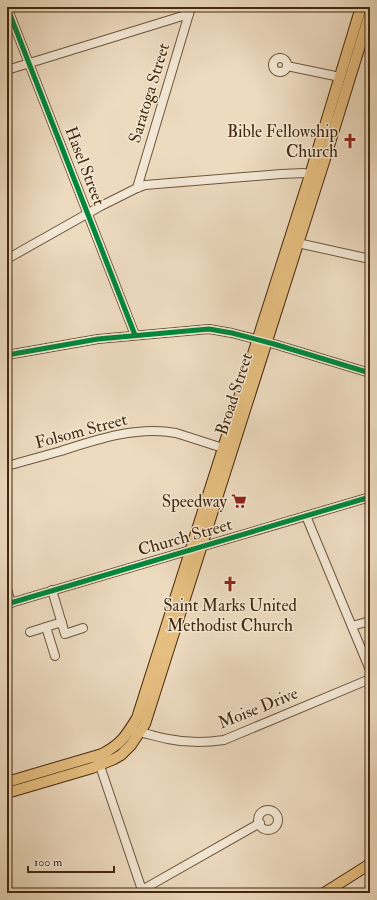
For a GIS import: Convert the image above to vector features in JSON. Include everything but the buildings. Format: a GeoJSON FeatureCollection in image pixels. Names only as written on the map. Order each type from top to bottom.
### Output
{"type":"FeatureCollection","features":[{"type":"Feature","properties":{"kind":"main road","name":"Broad Street"},"geometry":{"type":"LineString","coordinates":[[314,176],[340,77],[361,7]]}},
{"type":"Feature","properties":{"kind":"main road","name":"Broad Street"},"geometry":{"type":"LineString","coordinates":[[98,760],[119,744],[137,718],[190,550],[227,450],[314,176],[370,13]]}},
{"type":"Feature","properties":{"kind":"main road","name":"Broad Street"},"geometry":{"type":"LineString","coordinates":[[98,760],[114,759],[121,755],[132,745],[145,724],[202,547],[227,450]]}},
{"type":"Feature","properties":{"kind":"main road"},"geometry":{"type":"LineString","coordinates":[[7,782],[98,760]]}},
{"type":"Feature","properties":{"kind":"main road"},"geometry":{"type":"LineString","coordinates":[[7,793],[98,760]]}},
{"type":"Feature","properties":{"kind":"main road"},"geometry":{"type":"LineString","coordinates":[[324,893],[370,864]]}},
{"type":"Feature","properties":{"kind":"street","name":"Hasel Street"},"geometry":{"type":"LineString","coordinates":[[7,7],[135,335]]}},
{"type":"Feature","properties":{"kind":"street"},"geometry":{"type":"LineString","coordinates":[[7,70],[190,10]]}},
{"type":"Feature","properties":{"kind":"street","name":"Saratoga Street"},"geometry":{"type":"LineString","coordinates":[[137,188],[190,10]]}},
{"type":"Feature","properties":{"kind":"street"},"geometry":{"type":"LineString","coordinates":[[287,66],[340,77]]}},
{"type":"Feature","properties":{"kind":"street"},"geometry":{"type":"LineString","coordinates":[[7,259],[88,214],[145,185],[281,174],[304,173],[314,176]]}},
{"type":"Feature","properties":{"kind":"street"},"geometry":{"type":"LineString","coordinates":[[293,242],[370,260]]}},
{"type":"Feature","properties":{"kind":"street"},"geometry":{"type":"LineString","coordinates":[[7,355],[92,340],[209,329],[262,341],[370,373]]}},
{"type":"Feature","properties":{"kind":"street","name":"Folsom Street"},"geometry":{"type":"LineString","coordinates":[[7,466],[128,432],[138,431],[176,433],[227,450]]}},
{"type":"Feature","properties":{"kind":"street","name":"Church Street"},"geometry":{"type":"LineString","coordinates":[[9,603],[370,497]]}},
{"type":"Feature","properties":{"kind":"street"},"geometry":{"type":"LineString","coordinates":[[306,516],[370,670]]}},
{"type":"Feature","properties":{"kind":"street"},"geometry":{"type":"LineString","coordinates":[[7,589],[9,603]]}},
{"type":"Feature","properties":{"kind":"street"},"geometry":{"type":"LineString","coordinates":[[52,590],[65,634],[83,628]]}},
{"type":"Feature","properties":{"kind":"street"},"geometry":{"type":"LineString","coordinates":[[352,626],[370,621]]}},
{"type":"Feature","properties":{"kind":"street"},"geometry":{"type":"LineString","coordinates":[[30,632],[62,622]]}},
{"type":"Feature","properties":{"kind":"street"},"geometry":{"type":"LineString","coordinates":[[46,627],[55,656]]}},
{"type":"Feature","properties":{"kind":"street","name":"Moise Drive"},"geometry":{"type":"LineString","coordinates":[[130,730],[194,743],[224,740],[370,679]]}},
{"type":"Feature","properties":{"kind":"street"},"geometry":{"type":"LineString","coordinates":[[98,760],[142,892],[260,823]]}},
{"type":"Feature","properties":{"kind":"cycle path"},"geometry":{"type":"LineString","coordinates":[[7,7],[135,335]]}},
{"type":"Feature","properties":{"kind":"cycle path"},"geometry":{"type":"LineString","coordinates":[[7,355],[98,339],[209,329],[232,333],[274,344],[370,373]]}},
{"type":"Feature","properties":{"kind":"cycle path"},"geometry":{"type":"LineString","coordinates":[[7,604],[370,497]]}},
{"type":"Feature","properties":{"kind":"place","name":"Bible Fellowship Church"},"geometry":{"type":"Point","coordinates":[350,141]}},
{"type":"Feature","properties":{"kind":"place","name":"Speedway"},"geometry":{"type":"Point","coordinates":[239,501]}},
{"type":"Feature","properties":{"kind":"place","name":"Saint Marks United Methodist Church"},"geometry":{"type":"Point","coordinates":[230,584]}}]}
